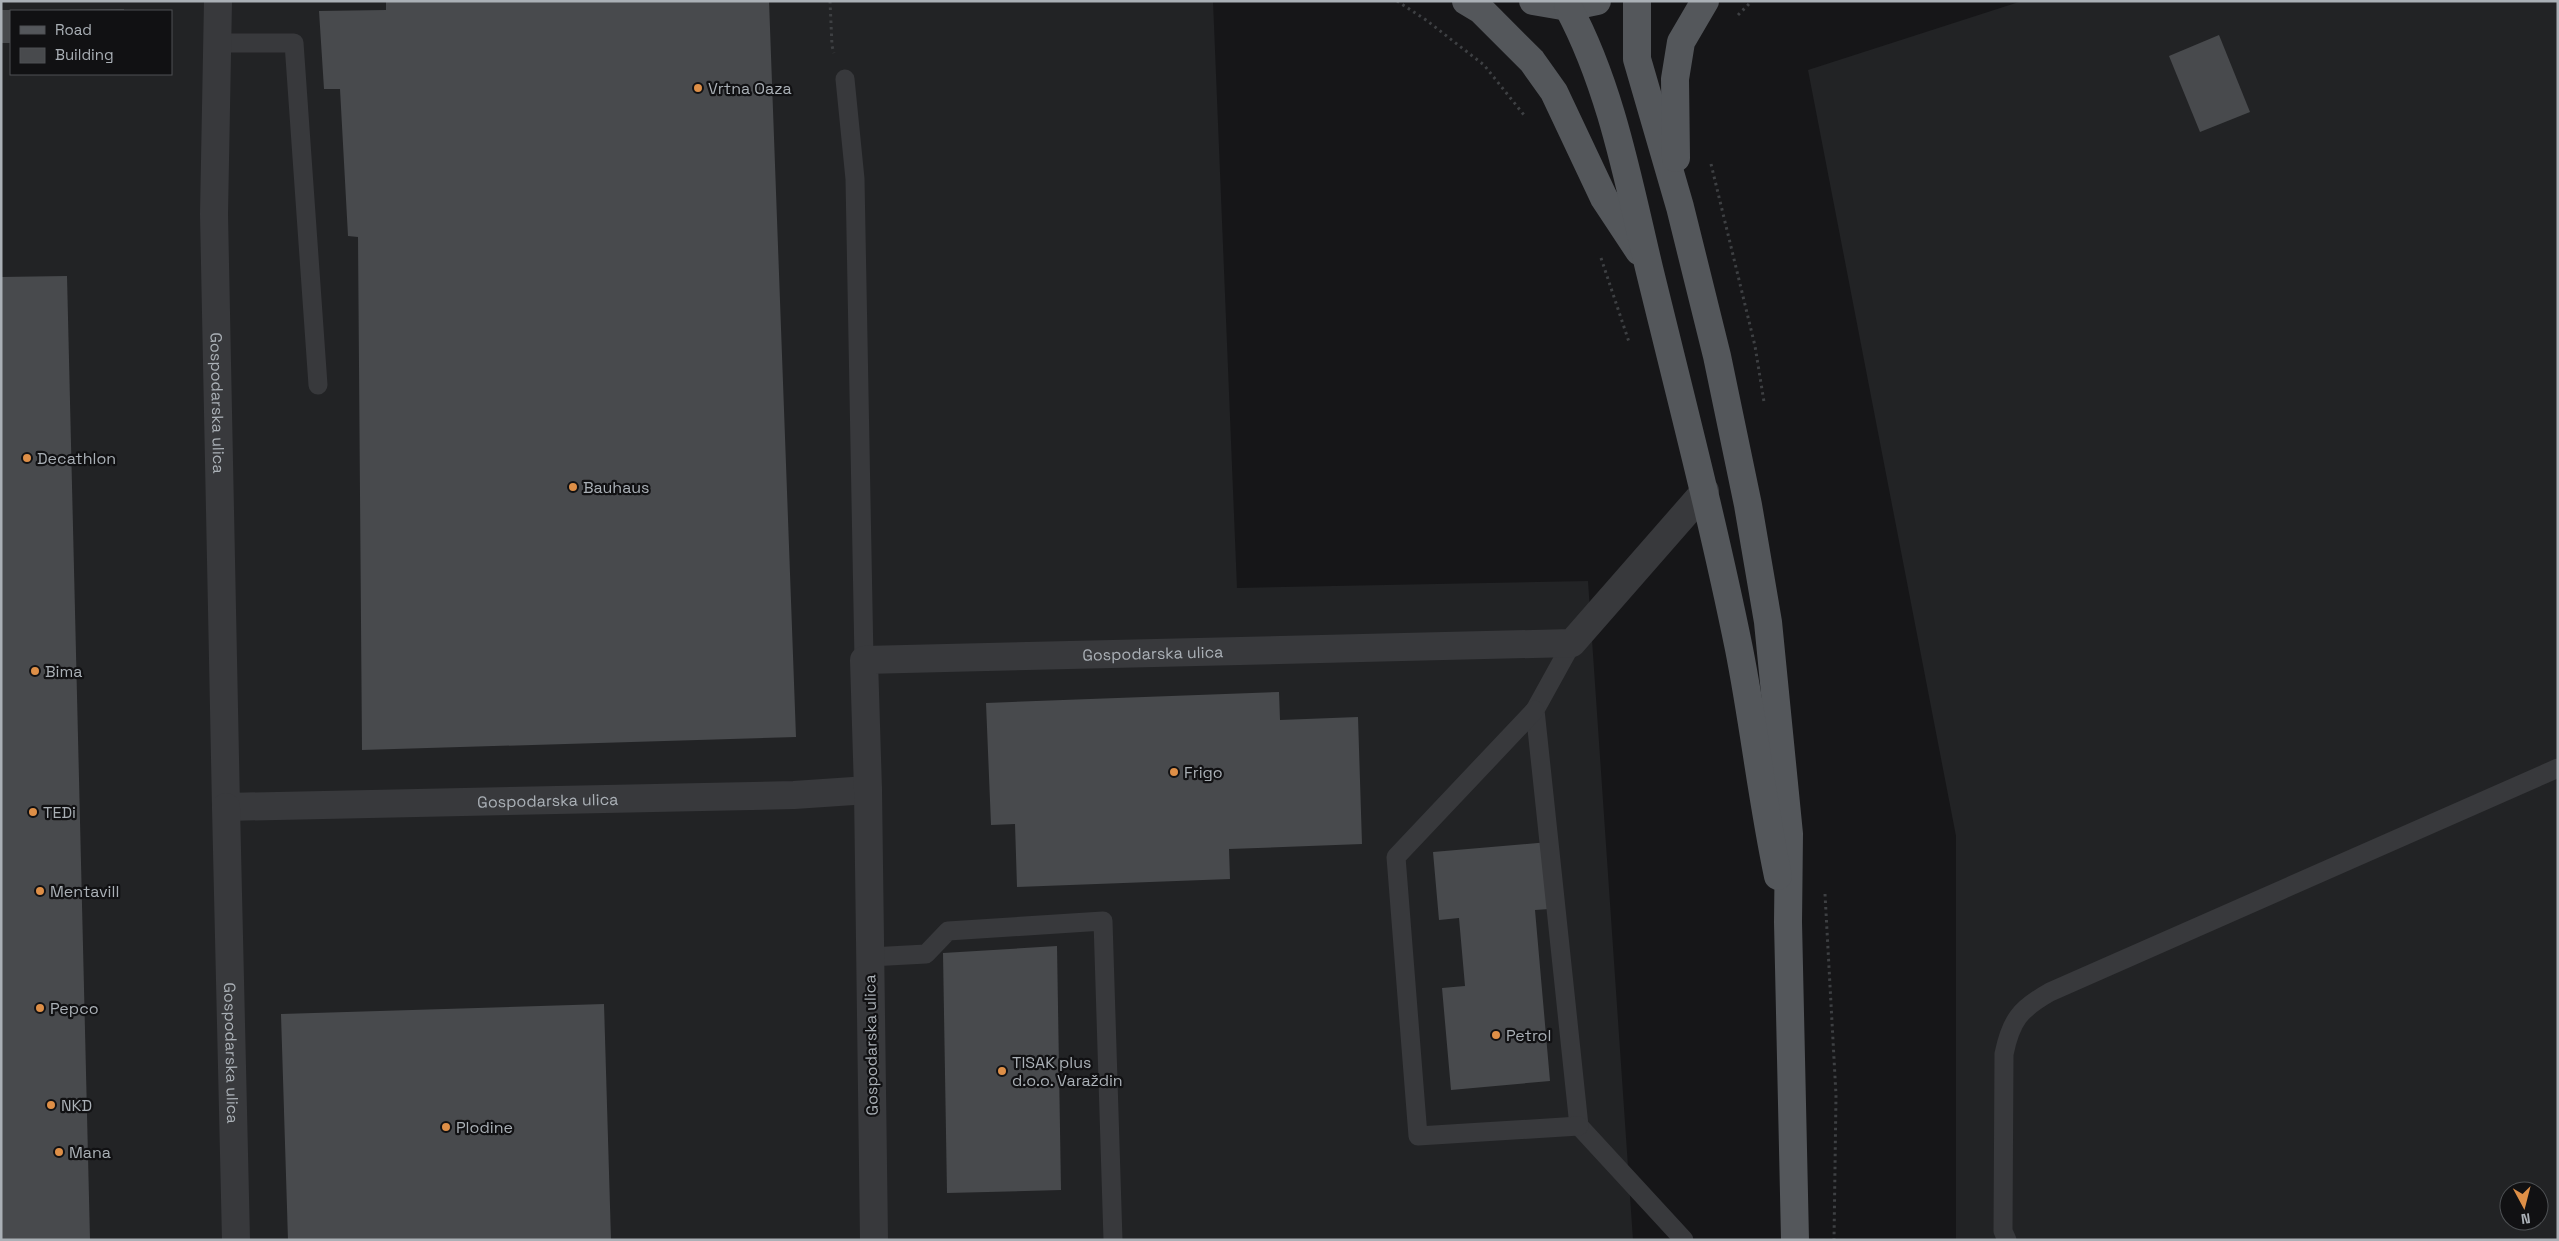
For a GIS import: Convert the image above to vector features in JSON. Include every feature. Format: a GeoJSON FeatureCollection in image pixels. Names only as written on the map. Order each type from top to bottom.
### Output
{"type":"FeatureCollection","features":[{"type":"Feature","properties":{"kind":"main road"},"geometry":{"type":"LineString","coordinates":[[1466,1],[1481,10],[1532,61],[1554,92],[1604,198],[1649,267]]}},
{"type":"Feature","properties":{"kind":"main road"},"geometry":{"type":"LineString","coordinates":[[1533,1],[1568,7],[1597,1]]}},
{"type":"Feature","properties":{"kind":"main road"},"geometry":{"type":"LineString","coordinates":[[1637,1],[1638,59],[1680,207],[1717,356],[1748,505],[1768,622],[1789,834],[1788,922],[1795,1240]]}},
{"type":"Feature","properties":{"kind":"main road"},"geometry":{"type":"LineString","coordinates":[[1680,207],[1675,142],[1676,79],[1681,42],[1704,1]]}},
{"type":"Feature","properties":{"kind":"main road"},"geometry":{"type":"LineString","coordinates":[[1568,7],[1582,32],[1598,71],[1705,491],[1740,651],[1769,836],[1788,922]]}},
{"type":"Feature","properties":{"kind":"street","name":"Gospodarska ulica"},"geometry":{"type":"LineString","coordinates":[[218,1],[214,214],[236,1240]]}},
{"type":"Feature","properties":{"kind":"street"},"geometry":{"type":"LineString","coordinates":[[1572,643],[1705,491]]}},
{"type":"Feature","properties":{"kind":"street","name":"Gospodarska ulica"},"geometry":{"type":"LineString","coordinates":[[874,1240],[868,790],[864,660],[1572,643]]}},
{"type":"Feature","properties":{"kind":"street","name":"Gospodarska ulica"},"geometry":{"type":"LineString","coordinates":[[226,807],[794,795],[868,790]]}},
{"type":"Feature","properties":{"kind":"lane"},"geometry":{"type":"LineString","coordinates":[[217,43],[294,43],[318,384]]}},
{"type":"Feature","properties":{"kind":"lane"},"geometry":{"type":"LineString","coordinates":[[845,79],[855,180],[864,660]]}},
{"type":"Feature","properties":{"kind":"lane"},"geometry":{"type":"LineString","coordinates":[[1572,643],[1535,710],[1396,857],[1418,1136],[1579,1126]]}},
{"type":"Feature","properties":{"kind":"lane"},"geometry":{"type":"LineString","coordinates":[[1535,710],[1579,1126],[1684,1240]]}},
{"type":"Feature","properties":{"kind":"lane"},"geometry":{"type":"LineString","coordinates":[[2007,1240],[2004,1231],[2004,1054],[2010,1028],[2019,1014],[2050,992],[2558,768]]}},
{"type":"Feature","properties":{"kind":"lane"},"geometry":{"type":"LineString","coordinates":[[870,957],[926,954],[948,930],[1103,921],[1113,1240]]}},
{"type":"Feature","properties":{"kind":"path"},"geometry":{"type":"LineString","coordinates":[[830,1],[832,46],[845,79]]}},
{"type":"Feature","properties":{"kind":"path"},"geometry":{"type":"LineString","coordinates":[[1397,1],[1426,20],[1484,65],[1525,116]]}},
{"type":"Feature","properties":{"kind":"path"},"geometry":{"type":"LineString","coordinates":[[1735,17],[1752,1]]}},
{"type":"Feature","properties":{"kind":"path"},"geometry":{"type":"LineString","coordinates":[[1600,256],[1632,350]]}},
{"type":"Feature","properties":{"kind":"shaded area"},"geometry":{"type":"Polygon","coordinates":[[[1,1],[1213,1],[1237,588],[1588,581],[1633,1240],[1,1240],[1,1]]]}},
{"type":"Feature","properties":{"kind":"shaded area"},"geometry":{"type":"Polygon","coordinates":[[[2022,1],[2558,1],[2558,1240],[1956,1240],[1956,836],[1808,70],[2022,1]]]}},
{"type":"Feature","properties":{"kind":"building","name":"Bauhaus"},"geometry":{"type":"Polygon","coordinates":[[[386,1],[769,1],[796,737],[362,750],[358,237],[348,236],[340,89],[324,89],[319,11],[386,10],[386,1]]]}},
{"type":"Feature","properties":{"kind":"building"},"geometry":{"type":"Polygon","coordinates":[[[124,9],[124,10],[39,10],[124,9]]]}},
{"type":"Feature","properties":{"kind":"building"},"geometry":{"type":"Polygon","coordinates":[[[1,10],[10,10],[10,43],[1,43],[1,10]]]}},
{"type":"Feature","properties":{"kind":"building"},"geometry":{"type":"Polygon","coordinates":[[[2219,35],[2250,112],[2200,132],[2169,56],[2219,35]]]}},
{"type":"Feature","properties":{"kind":"building"},"geometry":{"type":"Polygon","coordinates":[[[67,276],[90,1240],[1,1240],[1,277],[67,276]]]}},
{"type":"Feature","properties":{"kind":"building","name":"Frigo"},"geometry":{"type":"Polygon","coordinates":[[[1279,692],[1280,720],[1358,717],[1362,844],[1229,849],[1230,879],[1017,887],[1015,824],[991,825],[986,703],[1279,692]]]}},
{"type":"Feature","properties":{"kind":"building"},"geometry":{"type":"Polygon","coordinates":[[[1549,842],[1564,908],[1535,910],[1550,1081],[1451,1090],[1442,988],[1465,986],[1459,918],[1439,920],[1433,852],[1549,842]]]}},
{"type":"Feature","properties":{"kind":"building","name":"TISAK plus d.o.o. Varaždin"},"geometry":{"type":"Polygon","coordinates":[[[1057,946],[1061,1190],[947,1193],[943,953],[1057,946]]]}},
{"type":"Feature","properties":{"kind":"building","name":"Plodine"},"geometry":{"type":"Polygon","coordinates":[[[604,1004],[611,1240],[288,1240],[281,1014],[604,1004]]]}},
{"type":"Feature","properties":{"kind":"place","name":"Vrtna Oaza"},"geometry":{"type":"Point","coordinates":[698,88]}},
{"type":"Feature","properties":{"kind":"place","name":"Decathlon"},"geometry":{"type":"Point","coordinates":[27,458]}},
{"type":"Feature","properties":{"kind":"place","name":"Bauhaus"},"geometry":{"type":"Point","coordinates":[573,487]}},
{"type":"Feature","properties":{"kind":"place","name":"Bima"},"geometry":{"type":"Point","coordinates":[35,671]}},
{"type":"Feature","properties":{"kind":"place","name":"Frigo"},"geometry":{"type":"Point","coordinates":[1174,772]}},
{"type":"Feature","properties":{"kind":"place","name":"TEDi"},"geometry":{"type":"Point","coordinates":[33,812]}},
{"type":"Feature","properties":{"kind":"place","name":"Mentavill"},"geometry":{"type":"Point","coordinates":[40,891]}},
{"type":"Feature","properties":{"kind":"place","name":"Pepco"},"geometry":{"type":"Point","coordinates":[40,1008]}},
{"type":"Feature","properties":{"kind":"place","name":"Petrol"},"geometry":{"type":"Point","coordinates":[1496,1035]}},
{"type":"Feature","properties":{"kind":"place","name":"TISAK plus d.o.o. Varaždin"},"geometry":{"type":"Point","coordinates":[1002,1071]}},
{"type":"Feature","properties":{"kind":"place","name":"NKD"},"geometry":{"type":"Point","coordinates":[51,1105]}},
{"type":"Feature","properties":{"kind":"place","name":"Plodine"},"geometry":{"type":"Point","coordinates":[446,1127]}},
{"type":"Feature","properties":{"kind":"place","name":"Mana"},"geometry":{"type":"Point","coordinates":[59,1152]}}]}
